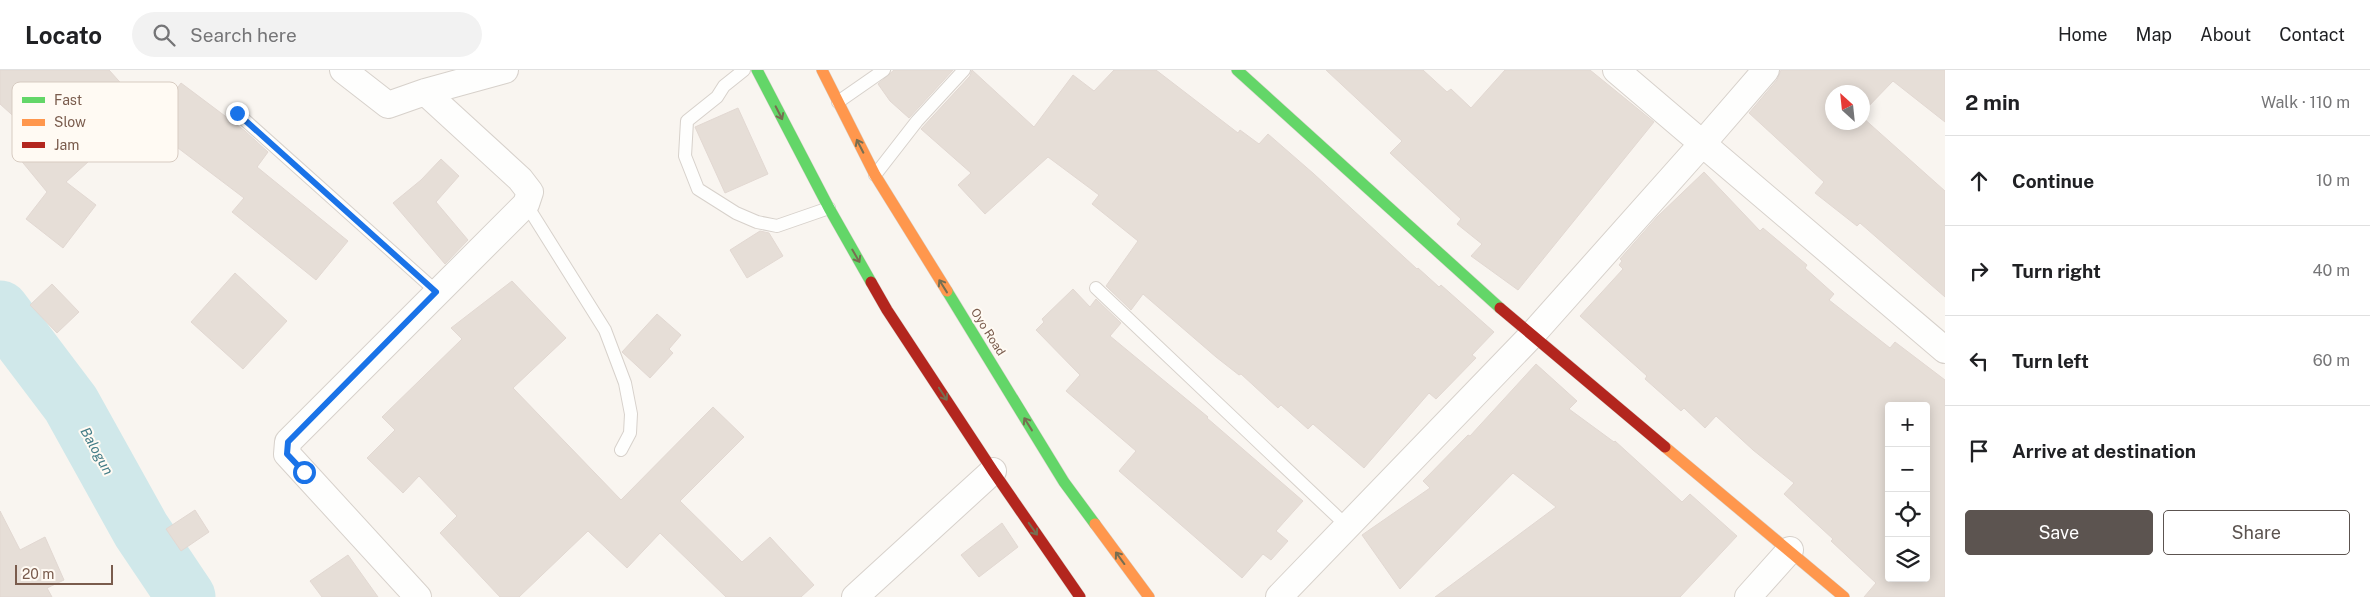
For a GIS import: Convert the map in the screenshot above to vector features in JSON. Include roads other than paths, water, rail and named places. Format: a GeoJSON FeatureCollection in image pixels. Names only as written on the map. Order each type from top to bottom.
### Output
{"type":"FeatureCollection","features":[{"type":"Feature","properties":{"kind":"main road"},"geometry":{"type":"LineString","coordinates":[[757,70],[829,208],[887,310],[993,471],[1080,597]]}},
{"type":"Feature","properties":{"kind":"main road","name":"Oyo Road"},"geometry":{"type":"LineString","coordinates":[[822,70],[875,175],[1064,482],[1149,597]]}},
{"type":"Feature","properties":{"kind":"main road"},"geometry":{"type":"LineString","coordinates":[[1238,70],[1531,336],[1790,550],[1844,597]]}},
{"type":"Feature","properties":{"kind":"street"},"geometry":{"type":"LineString","coordinates":[[343,70],[388,105],[425,92],[505,70]]}},
{"type":"Feature","properties":{"kind":"street"},"geometry":{"type":"LineString","coordinates":[[1616,70],[1945,350]]}},
{"type":"Feature","properties":{"kind":"street"},"geometry":{"type":"LineString","coordinates":[[1279,597],[1531,336],[1766,70]]}},
{"type":"Feature","properties":{"kind":"street"},"geometry":{"type":"LineString","coordinates":[[418,597],[287,454],[288,442],[526,204],[530,192],[520,179],[425,92]]}},
{"type":"Feature","properties":{"kind":"street"},"geometry":{"type":"LineString","coordinates":[[855,597],[993,471]]}},
{"type":"Feature","properties":{"kind":"street"},"geometry":{"type":"LineString","coordinates":[[1748,597],[1790,550]]}},
{"type":"Feature","properties":{"kind":"lane"},"geometry":{"type":"LineString","coordinates":[[744,70],[724,86],[717,97],[687,121],[684,156],[698,189],[736,213],[757,222],[777,226],[829,208]]}},
{"type":"Feature","properties":{"kind":"lane"},"geometry":{"type":"LineString","coordinates":[[838,102],[884,70]]}},
{"type":"Feature","properties":{"kind":"lane"},"geometry":{"type":"LineString","coordinates":[[875,175],[917,122],[964,70]]}},
{"type":"Feature","properties":{"kind":"lane"},"geometry":{"type":"LineString","coordinates":[[237,113],[436,292]]}},
{"type":"Feature","properties":{"kind":"lane"},"geometry":{"type":"LineString","coordinates":[[526,204],[605,330],[625,384],[631,414],[630,432],[621,450]]}},
{"type":"Feature","properties":{"kind":"lane"},"geometry":{"type":"LineString","coordinates":[[1096,288],[1347,526]]}},
{"type":"Feature","properties":{"kind":"waterway","name":"Balogun"},"geometry":{"type":"LineString","coordinates":[[0,310],[71,404],[141,530],[186,597]]}}]}
